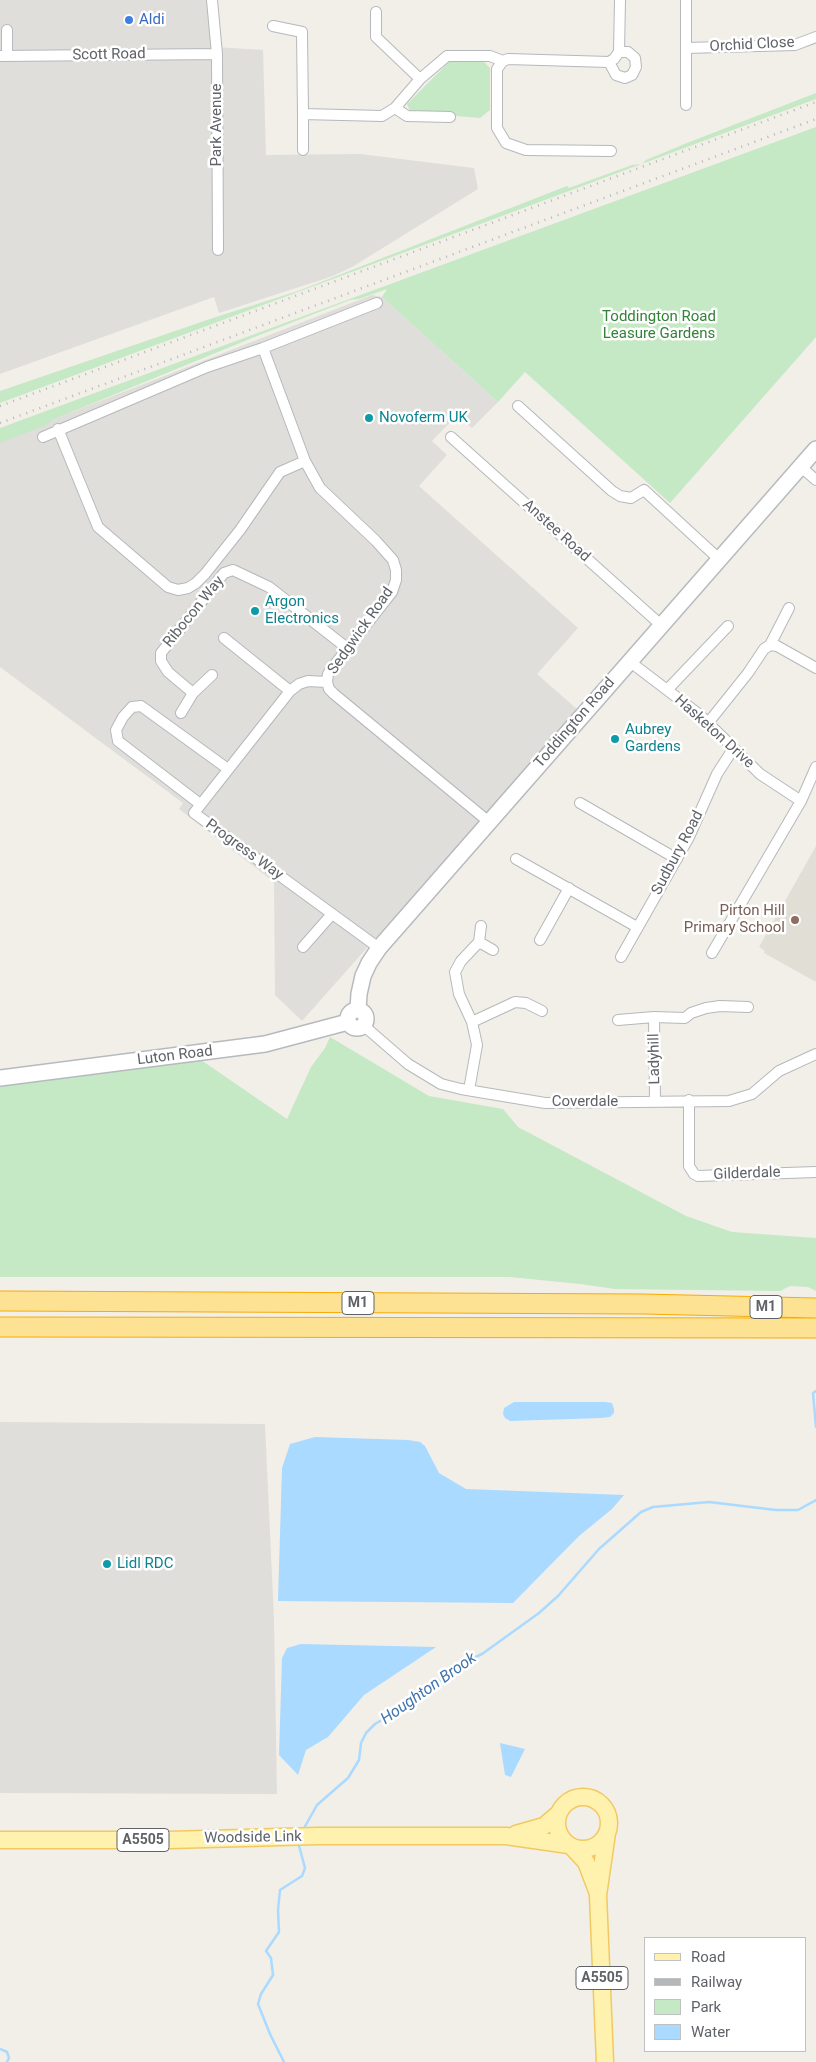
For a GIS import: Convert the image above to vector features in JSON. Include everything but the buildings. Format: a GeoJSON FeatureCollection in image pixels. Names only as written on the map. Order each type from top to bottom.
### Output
{"type":"FeatureCollection","features":[{"type":"Feature","properties":{"kind":"highway"},"geometry":{"type":"LineString","coordinates":[[0,1293],[70,1294],[181,1301]]}},
{"type":"Feature","properties":{"kind":"highway","name":"M1"},"geometry":{"type":"LineString","coordinates":[[0,1301],[643,1304],[816,1308]]}},
{"type":"Feature","properties":{"kind":"highway","name":"M1"},"geometry":{"type":"LineString","coordinates":[[0,1326],[816,1328]]}},
{"type":"Feature","properties":{"kind":"main road","name":"Toddington Road"},"geometry":{"type":"LineString","coordinates":[[358,1010],[363,976],[379,948],[816,449]]}},
{"type":"Feature","properties":{"kind":"main road"},"geometry":{"type":"LineString","coordinates":[[358,1010],[365,1014],[366,1020],[364,1025],[354,1027],[348,1022],[350,1013],[358,1010]]}},
{"type":"Feature","properties":{"kind":"main road","name":"Luton Road"},"geometry":{"type":"LineString","coordinates":[[0,1078],[265,1044],[348,1022]]}},
{"type":"Feature","properties":{"kind":"main road","name":"A5505"},"geometry":{"type":"LineString","coordinates":[[598,1895],[586,1862],[564,1841],[557,1828],[558,1814],[565,1804],[571,1799],[579,1797],[594,1799],[606,1810],[609,1817],[598,1895],[606,2062]]}},
{"type":"Feature","properties":{"kind":"main road","name":"Woodside Link"},"geometry":{"type":"LineString","coordinates":[[506,1836],[539,1828],[550,1823],[558,1814]]}},
{"type":"Feature","properties":{"kind":"main road","name":"A5505"},"geometry":{"type":"LineString","coordinates":[[571,1847],[580,1849],[593,1847],[604,1839],[607,1833]]}},
{"type":"Feature","properties":{"kind":"main road","name":"Woodside Link"},"geometry":{"type":"LineString","coordinates":[[0,1840],[506,1836],[571,1847]]}},
{"type":"Feature","properties":{"kind":"street","name":"Park Avenue"},"geometry":{"type":"LineString","coordinates":[[212,0],[217,54],[218,250]]}},
{"type":"Feature","properties":{"kind":"street"},"geometry":{"type":"LineString","coordinates":[[611,151],[526,150],[506,143],[497,128],[498,69],[503,61],[508,59],[609,62],[619,52],[620,0]]}},
{"type":"Feature","properties":{"kind":"street"},"geometry":{"type":"LineString","coordinates":[[686,0],[686,105]]}},
{"type":"Feature","properties":{"kind":"street"},"geometry":{"type":"LineString","coordinates":[[376,12],[376,37],[420,79]]}},
{"type":"Feature","properties":{"kind":"street"},"geometry":{"type":"LineString","coordinates":[[273,26],[302,32],[303,150]]}},
{"type":"Feature","properties":{"kind":"street"},"geometry":{"type":"LineString","coordinates":[[4,56],[7,30]]}},
{"type":"Feature","properties":{"kind":"street","name":"Orchid Close"},"geometry":{"type":"LineString","coordinates":[[686,48],[795,45],[816,37]]}},
{"type":"Feature","properties":{"kind":"street"},"geometry":{"type":"LineString","coordinates":[[609,62],[616,75],[625,78],[632,75],[636,67],[635,58],[628,52],[619,52]]}},
{"type":"Feature","properties":{"kind":"street","name":"Scott Road"},"geometry":{"type":"LineString","coordinates":[[4,56],[217,54]]}},
{"type":"Feature","properties":{"kind":"street"},"geometry":{"type":"LineString","coordinates":[[303,114],[382,116],[395,108],[420,79],[446,56],[490,56],[503,61]]}},
{"type":"Feature","properties":{"kind":"street"},"geometry":{"type":"LineString","coordinates":[[395,108],[407,116],[450,118]]}},
{"type":"Feature","properties":{"kind":"street"},"geometry":{"type":"LineString","coordinates":[[43,437],[207,367],[263,348],[377,303]]}},
{"type":"Feature","properties":{"kind":"street","name":"Sedgwick Road"},"geometry":{"type":"LineString","coordinates":[[263,348],[304,461],[320,488],[382,548],[393,560],[396,570],[396,580],[392,592],[328,674],[327,682],[329,689],[429,770],[489,822]]}},
{"type":"Feature","properties":{"kind":"street"},"geometry":{"type":"LineString","coordinates":[[518,406],[620,496],[631,498],[644,490],[720,559]]}},
{"type":"Feature","properties":{"kind":"street"},"geometry":{"type":"LineString","coordinates":[[58,429],[98,527],[168,587],[178,590],[188,588],[204,575],[240,530],[280,472],[304,461]]}},
{"type":"Feature","properties":{"kind":"street","name":"Anstee Road"},"geometry":{"type":"LineString","coordinates":[[451,437],[661,625]]}},
{"type":"Feature","properties":{"kind":"street"},"geometry":{"type":"LineString","coordinates":[[801,467],[816,480]]}},
{"type":"Feature","properties":{"kind":"street","name":"Ribocon Way"},"geometry":{"type":"LineString","coordinates":[[193,694],[168,672],[161,661],[161,653],[228,571],[240,571],[269,587],[347,648]]}},
{"type":"Feature","properties":{"kind":"street"},"geometry":{"type":"LineString","coordinates":[[770,646],[789,608]]}},
{"type":"Feature","properties":{"kind":"street"},"geometry":{"type":"LineString","coordinates":[[667,690],[728,626]]}},
{"type":"Feature","properties":{"kind":"street"},"geometry":{"type":"LineString","coordinates":[[224,638],[290,691]]}},
{"type":"Feature","properties":{"kind":"street"},"geometry":{"type":"LineString","coordinates":[[708,723],[748,673],[764,649],[770,646],[777,646],[816,668]]}},
{"type":"Feature","properties":{"kind":"street","name":"Hasketon Drive"},"geometry":{"type":"LineString","coordinates":[[629,661],[708,723],[760,774],[801,801]]}},
{"type":"Feature","properties":{"kind":"street"},"geometry":{"type":"LineString","coordinates":[[181,714],[193,694],[212,676]]}},
{"type":"Feature","properties":{"kind":"street","name":"Progress Way"},"geometry":{"type":"LineString","coordinates":[[327,682],[299,684],[290,691],[194,813],[379,948]]}},
{"type":"Feature","properties":{"kind":"street"},"geometry":{"type":"LineString","coordinates":[[200,804],[118,740],[116,730],[123,717],[132,707],[141,706],[228,769]]}},
{"type":"Feature","properties":{"kind":"street","name":"Sudbury Road"},"geometry":{"type":"LineString","coordinates":[[621,957],[677,859],[698,818],[717,774],[733,749]]}},
{"type":"Feature","properties":{"kind":"street"},"geometry":{"type":"LineString","coordinates":[[712,953],[801,801],[816,767]]}},
{"type":"Feature","properties":{"kind":"street"},"geometry":{"type":"LineString","coordinates":[[580,803],[677,859]]}},
{"type":"Feature","properties":{"kind":"street"},"geometry":{"type":"LineString","coordinates":[[516,859],[637,927]]}},
{"type":"Feature","properties":{"kind":"street"},"geometry":{"type":"LineString","coordinates":[[540,940],[569,888]]}},
{"type":"Feature","properties":{"kind":"street"},"geometry":{"type":"LineString","coordinates":[[303,947],[332,914]]}},
{"type":"Feature","properties":{"kind":"street"},"geometry":{"type":"LineString","coordinates":[[469,1090],[477,1045],[472,1022],[459,994],[455,972],[461,960],[479,942],[481,926]]}},
{"type":"Feature","properties":{"kind":"street"},"geometry":{"type":"LineString","coordinates":[[479,942],[493,950]]}},
{"type":"Feature","properties":{"kind":"street"},"geometry":{"type":"LineString","coordinates":[[472,1022],[515,1002],[526,1003],[542,1011]]}},
{"type":"Feature","properties":{"kind":"street","name":"Ladyhill"},"geometry":{"type":"LineString","coordinates":[[618,1020],[654,1017],[685,1018],[691,1013],[720,1006],[748,1007]]}},
{"type":"Feature","properties":{"kind":"street","name":"Ladyhill"},"geometry":{"type":"LineString","coordinates":[[654,1017],[655,1102]]}},
{"type":"Feature","properties":{"kind":"street","name":"Coverdale"},"geometry":{"type":"LineString","coordinates":[[364,1025],[408,1064],[441,1084],[545,1103],[730,1101],[752,1094],[779,1071],[816,1054]]}},
{"type":"Feature","properties":{"kind":"street","name":"Gilderdale"},"geometry":{"type":"LineString","coordinates":[[689,1100],[689,1166],[694,1174],[698,1176],[816,1172]]}},
{"type":"Feature","properties":{"kind":"shaded area"},"geometry":{"type":"Polygon","coordinates":[[[0,0],[209,0],[215,47],[263,50],[266,155],[360,154],[474,168],[478,189],[352,267],[333,276],[219,313],[214,297],[0,374],[0,0]]]}},
{"type":"Feature","properties":{"kind":"shaded area"},"geometry":{"type":"Polygon","coordinates":[[[372,295],[382,297],[498,402],[472,428],[457,415],[432,441],[447,455],[419,486],[578,628],[537,674],[578,710],[302,1021],[275,995],[274,882],[179,809],[183,803],[0,667],[0,440],[372,295]]]}},
{"type":"Feature","properties":{"kind":"shaded area","name":"Pirton Hill Primary School"},"geometry":{"type":"Polygon","coordinates":[[[816,846],[816,982],[764,953],[765,951],[759,947],[816,846]]]}},
{"type":"Feature","properties":{"kind":"shaded area"},"geometry":{"type":"Polygon","coordinates":[[[0,1422],[265,1424],[274,1620],[277,1794],[0,1793],[0,1422]]]}},
{"type":"Feature","properties":{"kind":"green space"},"geometry":{"type":"Polygon","coordinates":[[[450,61],[484,62],[490,68],[490,110],[480,118],[455,116],[454,112],[410,111],[407,104],[450,61]]]}},
{"type":"Feature","properties":{"kind":"green space"},"geometry":{"type":"Polygon","coordinates":[[[816,93],[816,99],[642,164],[646,160],[687,143],[816,93]]]}},
{"type":"Feature","properties":{"kind":"green space","name":"Toddington Road Leasure Gardens"},"geometry":{"type":"Polygon","coordinates":[[[816,127],[816,337],[670,503],[525,372],[498,402],[382,297],[387,289],[359,299],[350,300],[257,336],[0,443],[0,428],[816,127]]]}},
{"type":"Feature","properties":{"kind":"green space"},"geometry":{"type":"Polygon","coordinates":[[[641,164],[0,403],[0,391],[298,291],[567,186],[569,188],[632,165],[641,164]]]}},
{"type":"Feature","properties":{"kind":"green space"},"geometry":{"type":"Polygon","coordinates":[[[330,1037],[429,1096],[503,1109],[518,1127],[686,1216],[732,1232],[816,1238],[816,1291],[808,1287],[790,1286],[780,1291],[615,1289],[510,1277],[0,1277],[0,1086],[201,1060],[287,1119],[311,1067],[325,1048],[330,1037]]]}},
{"type":"Feature","properties":{"kind":"water"},"geometry":{"type":"Polygon","coordinates":[[[514,1402],[605,1402],[612,1403],[614,1413],[610,1417],[601,1418],[510,1421],[503,1414],[504,1408],[514,1402]]]}},
{"type":"Feature","properties":{"kind":"water"},"geometry":{"type":"Polygon","coordinates":[[[315,1437],[420,1442],[425,1446],[439,1473],[466,1489],[624,1495],[612,1509],[579,1536],[513,1603],[278,1601],[282,1468],[290,1444],[315,1437]]]}},
{"type":"Feature","properties":{"kind":"water"},"geometry":{"type":"Polygon","coordinates":[[[301,1644],[436,1647],[364,1695],[328,1737],[306,1750],[298,1775],[279,1755],[282,1658],[287,1648],[301,1644]]]}},
{"type":"Feature","properties":{"kind":"water"},"geometry":{"type":"Polygon","coordinates":[[[500,1743],[525,1749],[511,1777],[505,1775],[500,1743]]]}},
{"type":"Feature","properties":{"kind":"waterway","name":"Houghton Brook"},"geometry":{"type":"LineString","coordinates":[[816,1391],[813,1393],[816,1427]]}},
{"type":"Feature","properties":{"kind":"waterway","name":"Houghton Brook"},"geometry":{"type":"LineString","coordinates":[[303,1830],[317,1805],[348,1778],[359,1760],[361,1743],[366,1733],[375,1724],[418,1698],[463,1663],[482,1654],[539,1613],[558,1596],[599,1549],[641,1512],[653,1507],[709,1502],[776,1510],[798,1510],[816,1500]]}},
{"type":"Feature","properties":{"kind":"waterway","name":"Houghton Brook"},"geometry":{"type":"LineString","coordinates":[[284,2062],[258,2004],[261,1994],[273,1975],[271,1958],[266,1951],[279,1932],[278,1910],[280,1890],[302,1876],[305,1868],[298,1842]]}},
{"type":"Feature","properties":{"kind":"waterway"},"geometry":{"type":"LineString","coordinates":[[0,2049],[7,2052],[9,2058],[7,2062]]}},
{"type":"Feature","properties":{"kind":"railway"},"geometry":{"type":"LineString","coordinates":[[0,406],[816,102]]}},
{"type":"Feature","properties":{"kind":"railway"},"geometry":{"type":"LineString","coordinates":[[0,423],[816,119]]}},
{"type":"Feature","properties":{"kind":"place","name":"Aldi"},"geometry":{"type":"Point","coordinates":[129,20]}},
{"type":"Feature","properties":{"kind":"place","name":"Novoferm UK"},"geometry":{"type":"Point","coordinates":[369,418]}},
{"type":"Feature","properties":{"kind":"place","name":"Argon Electronics"},"geometry":{"type":"Point","coordinates":[255,611]}},
{"type":"Feature","properties":{"kind":"place","name":"Aubrey Gardens"},"geometry":{"type":"Point","coordinates":[615,739]}},
{"type":"Feature","properties":{"kind":"place","name":"Pirton Hill Primary School"},"geometry":{"type":"Point","coordinates":[795,920]}},
{"type":"Feature","properties":{"kind":"place","name":"Lidl RDC"},"geometry":{"type":"Point","coordinates":[107,1564]}}]}
